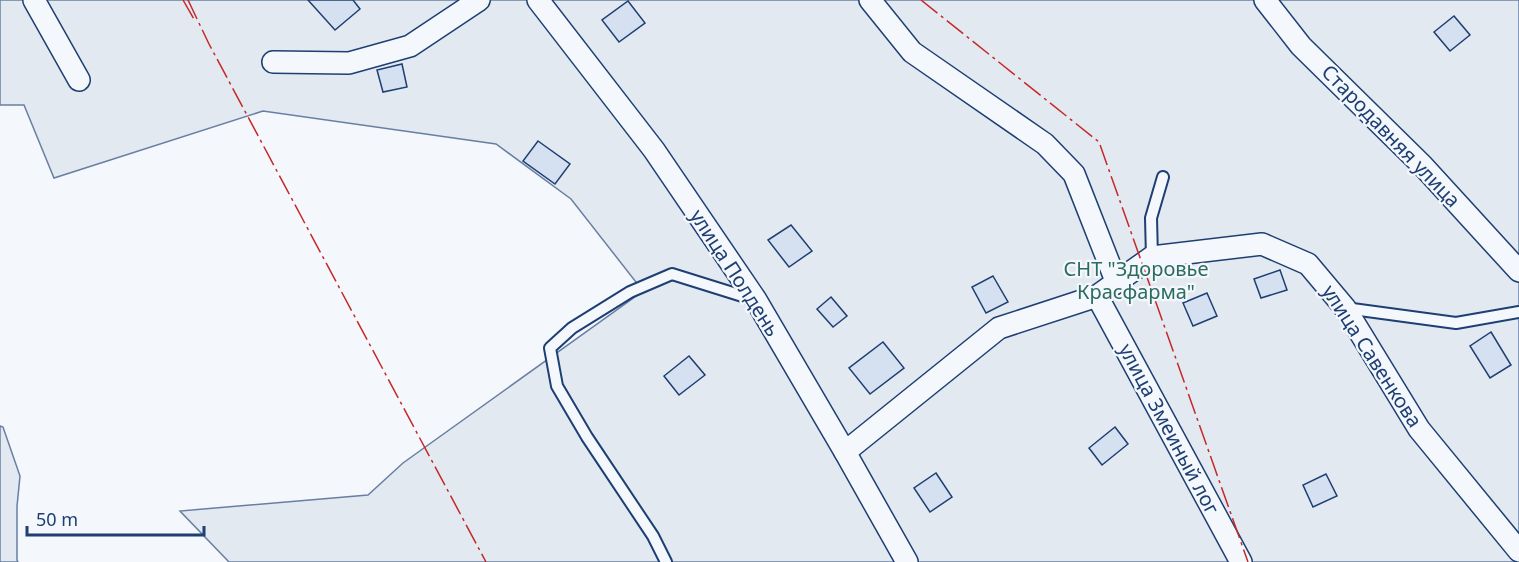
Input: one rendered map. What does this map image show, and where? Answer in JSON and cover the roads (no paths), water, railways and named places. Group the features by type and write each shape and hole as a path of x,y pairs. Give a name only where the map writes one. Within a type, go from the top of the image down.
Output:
{"street":[{"path":"34,0 79,80"},
{"path":"273,62 349,63 410,46 479,0"},
{"name":"улица Полдень","path":"538,0 654,150 756,300 907,562"},
{"path":"870,0 912,52 1045,144 1074,174 1116,281"},
{"name":"Стародавняя улица","path":"1265,0 1302,46 1423,166 1519,271"},
{"name":"улица Савенкова","path":"845,452 999,328 1097,296 1152,257 1262,244 1308,264 1345,308 1419,429 1519,551"},
{"name":"улица Змеиный лог","path":"1097,296 1241,562"}],"lane":[{"path":"1152,257 1151,218 1163,177"},
{"path":"666,562 653,536 587,437 557,386 550,348 572,328 630,292 672,274 756,300"},
{"path":"1345,308 1456,323 1519,312"}],"park label":[{"name":"СНТ \"Здоровье Красфарма\"","path":"1136,280"}]}
